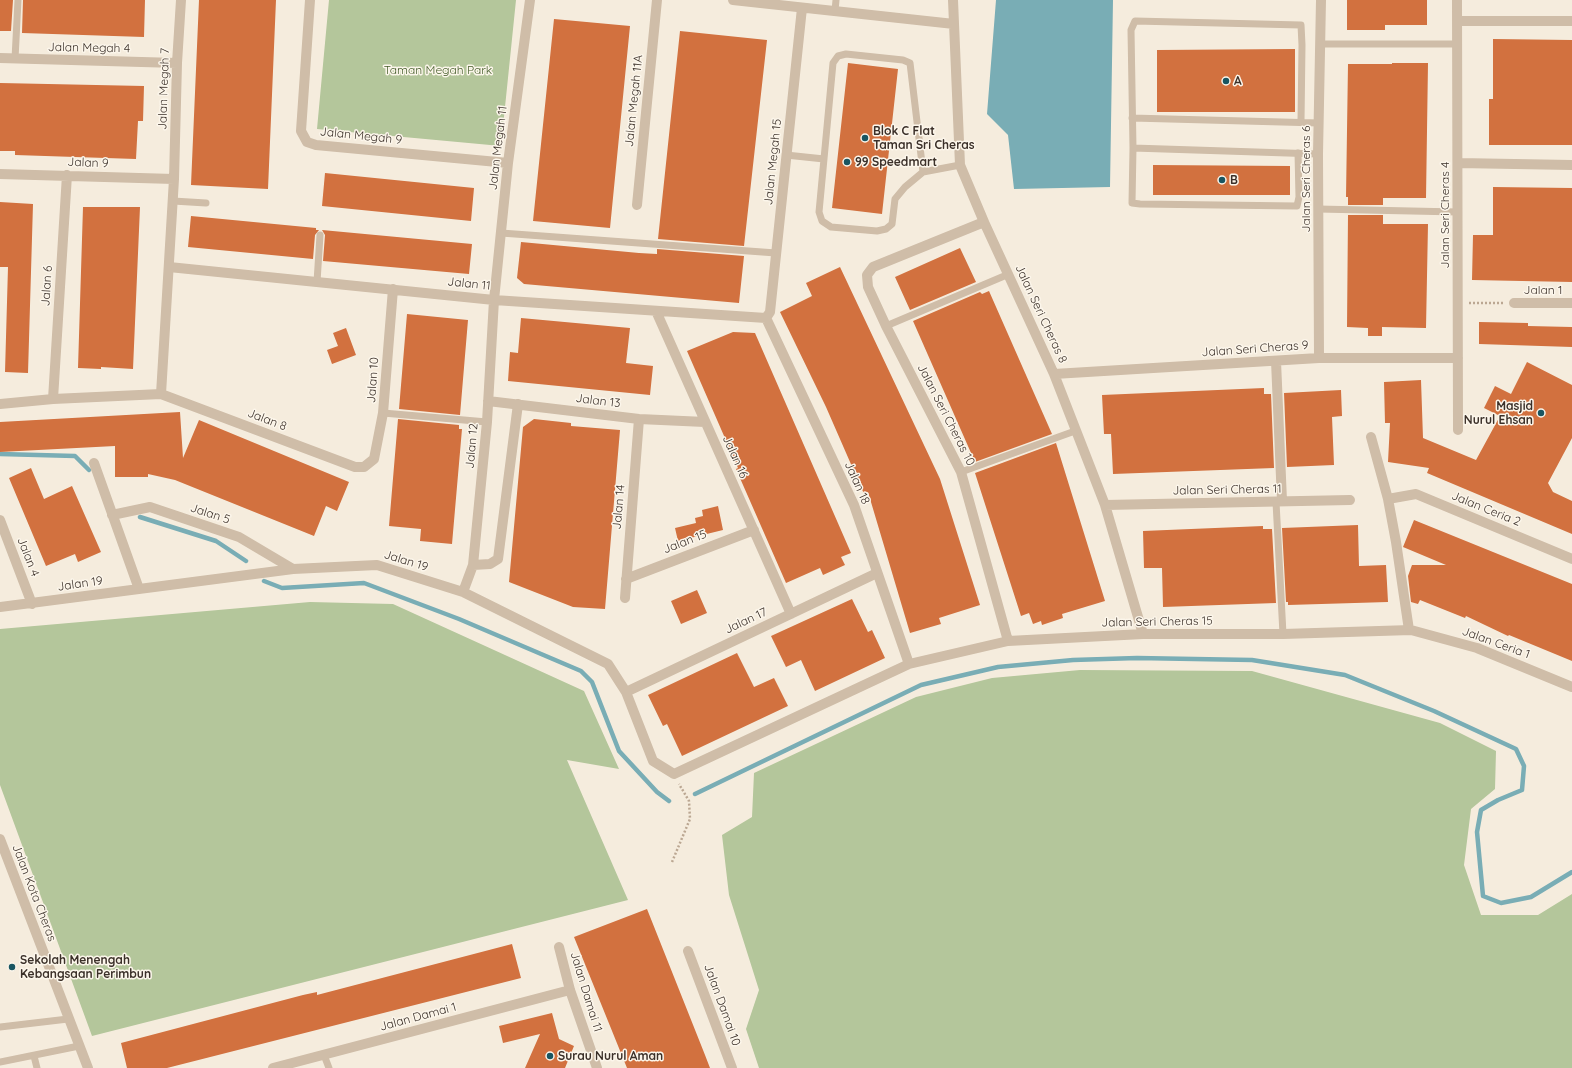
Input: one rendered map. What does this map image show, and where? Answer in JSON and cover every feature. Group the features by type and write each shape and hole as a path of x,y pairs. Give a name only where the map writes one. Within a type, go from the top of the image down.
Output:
{"street":[{"name":"Jalan Megah 7","path":"174,179 177,63 181,0"},
{"name":"Jalan Megah 9","path":"310,0 301,131 307,142 316,146 508,163"},
{"name":"Jalan Megah 11","path":"494,300 508,163 530,0"},
{"name":"Jalan Megah 11A","path":"637,205 657,0"},
{"path":"733,0 954,24"},
{"name":"Jalan Seri Cheras 8","path":"953,0 960,165 984,222 1054,374 1104,505 1143,634"},
{"name":"Jalan Seri Cheras 6","path":"1319,358 1318,154 1321,0"},
{"name":"Jalan Seri Cheras 4","path":"1457,0 1458,430"},
{"name":"Jalan Megah 15","path":"766,318 770,312 802,8"},
{"path":"1457,21 1572,21"},
{"name":"Jalan Megah 4","path":"0,58 177,63"},
{"path":"1458,163 1572,165"},
{"name":"Jalan 9","path":"0,174 174,179"},
{"name":"Jalan 6","path":"53,399 67,175"},
{"path":"161,394 174,179"},
{"name":"Jalan Seri Cheras 10","path":"984,222 873,267 867,276 868,287 886,326 961,472 1008,641"},
{"name":"Jalan 11","path":"169,267 494,300 766,318"},
{"name":"Jalan 10","path":"364,467 374,459 383,413 393,289"},
{"name":"Jalan 12","path":"463,592 473,565 487,422 494,300"},
{"name":"Jalan 1","path":"1514,303 1572,303"},
{"name":"Jalan 16","path":"656,311 791,614"},
{"name":"Jalan 18","path":"766,318 854,505 909,664"},
{"name":"Jalan Seri Cheras 9","path":"1054,374 1319,358 1458,358"},
{"path":"1276,361 1279,502"},
{"name":"Jalan 8","path":"0,404 53,399 161,394 355,468 364,467"},
{"name":"Jalan 13","path":"488,401 640,419 705,422"},
{"path":"473,565 490,564 498,559 518,404"},
{"name":"Jalan 14","path":"625,598 640,419"},
{"path":"1371,437 1388,499 1409,630"},
{"path":"94,464 139,589"},
{"name":"Jalan Ceria 2","path":"1388,499 1416,494 1572,559"},
{"name":"Jalan Seri Cheras 11","path":"1104,505 1350,500"},
{"name":"Jalan 5","path":"112,515 150,508 239,537 293,569"},
{"name":"Jalan 4","path":"0,520 32,604"},
{"name":"Jalan 15","path":"626,579 754,530"},
{"name":"Jalan 19","path":"0,607 293,569 376,565 463,592 608,664 626,692 653,761 674,774"},
{"name":"Jalan 17","path":"626,692 877,573"},
{"name":"Jalan Seri Cheras 15","path":"909,664 1008,641 1143,634 1283,634 1409,630"},
{"name":"Jalan Ceria 1","path":"1409,630 1477,648 1572,687"},
{"path":"674,774 909,664"},
{"name":"Jalan Kota Cheras","path":"0,839 78,1046 88,1068"},
{"name":"Jalan Damai 11","path":"559,947 570,990 597,1068"},
{"name":"Jalan Damai 10","path":"688,950 732,1068"},
{"name":"Jalan Damai 1","path":"273,1068 570,990"}],"lane":[{"path":"15,59 18,0"},
{"path":"835,11 836,0"},
{"path":"1298,153 1299,197 1297,206 1140,204 1132,202 1133,148 1131,30 1135,21 1300,25 1302,45 1301,122"},
{"path":"1321,44 1457,44"},
{"path":"923,172 910,63 903,60 846,54 838,56 833,63 819,212 822,221 831,226 877,231 886,229 892,224 896,199 905,187 923,172 960,165"},
{"path":"1132,118 1319,123"},
{"path":"1133,148 1318,154"},
{"path":"786,155 824,159"},
{"path":"173,201 206,203"},
{"path":"1318,209 1458,212"},
{"path":"501,233 776,253"},
{"path":"318,282 320,235"},
{"path":"886,326 1009,274"},
{"path":"383,413 487,422"},
{"path":"961,472 1075,431"},
{"path":"1279,502 1283,634"},
{"path":"0,1027 68,1019"},
{"path":"0,1062 78,1046"},
{"path":"324,1055 329,1068"},
{"path":"34,1056 37,1068"}],"path":[{"path":"1458,303 1514,303"},
{"path":"672,862 690,819 689,801 674,774"}],"green space":[{"name":"Taman Megah Park","path":"329,0 516,0 501,146 317,129"},
{"path":"310,602 393,604 584,691 619,769 567,760 628,900 92,1036 0,785 0,629"},
{"path":"1080,670 1252,671 1440,723 1496,751 1495,789 1471,809 1464,865 1481,915 1538,915 1572,894 1572,1068 759,1068 746,1029 759,990 729,895 722,835 752,817 754,773 916,697 992,678"}],"water":[{"path":"996,0 1113,0 1110,187 1014,189 1008,135 987,114"}],"building":[{"path":"0,0 13,0 11,31 0,31"},
{"path":"23,0 145,0 144,37 22,33"},
{"path":"199,0 276,0 268,189 191,185"},
{"path":"1347,0 1427,0 1427,25 1385,25 1385,30 1347,30"},
{"path":"554,19 630,26 610,228 533,221"},
{"path":"680,31 767,40 744,246 658,239"},
{"path":"1493,39 1572,40 1572,145 1489,145 1489,99 1493,99"},
{"name":"A","path":"1295,49 1295,112 1157,112 1157,50"},
{"name":"Blok C Flat Taman Sri Cheras","path":"848,63 898,69 882,214 832,208"},
{"path":"1428,63 1426,198 1383,198 1383,205 1348,205 1348,197 1346,197 1348,64"},
{"path":"0,83 144,86 143,121 138,121 136,159 15,155 15,151 0,151"},
{"name":"B","path":"1153,165 1290,166 1290,195 1153,195"},
{"path":"325,173 474,188 471,221 322,206"},
{"path":"1493,187 1572,188 1572,282 1472,280 1473,235 1493,235"},
{"path":"0,202 33,204 28,373 5,372 8,267 0,267"},
{"path":"83,207 140,207 133,369 101,367 101,369 78,368"},
{"path":"1348,215 1383,215 1383,224 1428,224 1426,328 1382,327 1382,336 1368,336 1368,328 1347,327"},
{"path":"191,216 316,228 316,230 319,230 315,235 313,259 188,247"},
{"path":"322,230 472,244 469,274 323,261 325,235"},
{"path":"521,242 639,253 657,254 657,249 744,256 739,303 524,284 517,278"},
{"path":"960,248 976,282 910,310 895,277"},
{"path":"840,267 940,479 980,605 939,618 941,624 910,633 868,492 864,494 826,407 780,312 812,296 806,283"},
{"path":"989,291 1052,434 975,462 913,321 980,292 982,294"},
{"path":"407,314 468,320 460,415 399,409"},
{"path":"521,318 630,328 626,363 653,366 650,395 508,381 510,352 518,353"},
{"path":"1479,322 1528,323 1528,326 1572,327 1572,347 1479,344"},
{"path":"346,328 356,355 332,364 327,350 338,346 333,333"},
{"path":"733,332 755,333 851,553 841,557 845,565 823,575 820,568 786,583 736,469 738,468 687,351"},
{"path":"1527,362 1572,385 1572,438 1548,483 1553,492 1572,501 1572,534 1427,473 1429,468 1388,462 1390,423 1385,423 1384,382 1421,380 1423,438 1476,460 1500,416 1484,408 1495,386 1511,394"},
{"path":"1264,388 1264,394 1271,394 1274,468 1113,474 1111,434 1104,434 1102,395"},
{"path":"1341,390 1342,416 1332,417 1334,465 1287,467 1284,393"},
{"path":"180,412 183,458 199,420 349,482 337,511 326,506 314,536 175,480 148,474 148,477 115,477 115,446 0,452 0,422"},
{"path":"398,419 459,425 459,429 462,429 452,544 420,541 421,529 389,526"},
{"path":"534,419 571,423 571,426 620,430 605,609 573,607 509,582 523,427"},
{"path":"1056,443 1105,601 1062,614 1063,618 1042,625 1041,621 1033,624 1029,613 1021,616 975,473"},
{"path":"31,468 44,499 72,486 101,552 78,562 75,554 46,566 9,478"},
{"path":"718,506 723,530 678,541 675,528 696,523 695,518 703,516 702,510"},
{"path":"1414,520 1572,584 1572,661 1509,635 1508,636 1466,616 1465,618 1420,600 1418,604 1411,602 1408,576 1412,565 1446,565 1403,547"},
{"path":"1358,525 1359,566 1386,565 1388,602 1288,605 1288,602 1286,602 1282,528"},
{"path":"1263,526 1263,529 1272,529 1276,603 1163,607 1162,568 1144,568 1143,531"},
{"path":"697,590 707,613 681,624 671,601"},
{"path":"852,599 868,632 872,630 885,658 815,691 801,660 786,667 771,636"},
{"path":"737,653 754,687 774,678 788,706 682,756 667,724 663,726 648,695"},
{"path":"647,909 710,1068 627,1068 574,937"},
{"path":"512,944 521,978 167,1068 127,1068 121,1043 303,995 317,992 317,995"},
{"path":"552,1013 559,1039 574,1046 565,1068 525,1068 540,1034 503,1043 499,1026"}],"waterway":[{"path":"0,454 75,456 89,470"},
{"path":"140,517 216,541 246,561"},
{"path":"264,581 282,588 364,583 459,619 581,671 592,682 619,751 657,792 669,801"},
{"path":"695,794 921,685 998,667 1073,660 1137,658 1252,660 1345,675 1434,711 1516,749 1524,766 1522,790 1498,800 1481,810 1477,832 1483,896 1501,903 1531,897 1572,872"}],"place":[{"name":"A","path":"1226,81"},
{"name":"Blok C Flat Taman Sri Cheras","path":"865,138"},
{"name":"99 Speedmart","path":"847,162"},
{"name":"B","path":"1222,180"},
{"name":"Masjid Nurul Ehsan","path":"1541,413"},
{"name":"Sekolah Menengah Kebangsaan Perimbun","path":"12,967"},
{"name":"Surau Nurul Aman","path":"550,1056"}]}
